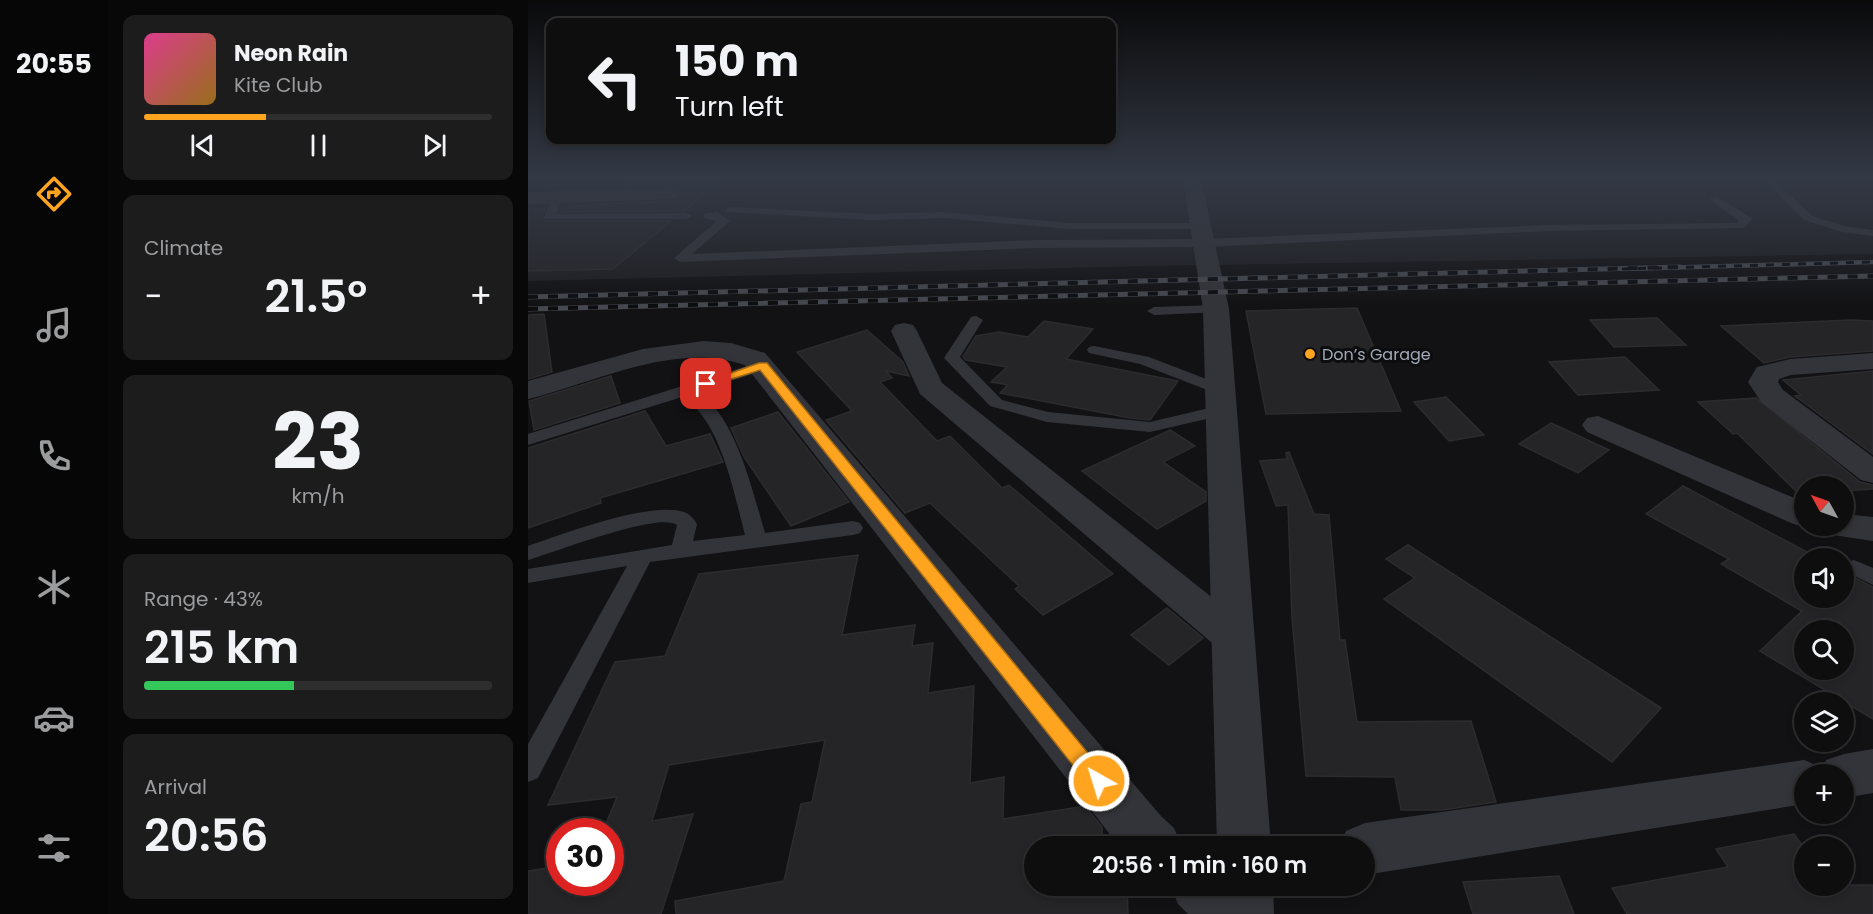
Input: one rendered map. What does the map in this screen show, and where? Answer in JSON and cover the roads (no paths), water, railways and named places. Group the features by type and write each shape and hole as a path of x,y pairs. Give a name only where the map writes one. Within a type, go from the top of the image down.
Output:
{"street":[{"path":"1201,222 1216,309 1243,836"},
{"path":"904,332 930,388 1233,637"},
{"path":"528,390 678,350 711,347 745,354 763,366 1144,836"},
{"path":"1873,361 1790,368 1767,373 1763,382 1772,396 1873,473"},
{"path":"1598,425 1794,511"},
{"path":"1854,527 1873,529"},
{"path":"1854,774 1873,771"},
{"path":"1375,847 1794,784"},
{"path":"1210,896 1230,914"},
{"path":"1245,896 1245,914"}],"lane":[{"path":"723,222 680,258 1204,235 1740,226 1744,222"},
{"path":"1018,222 1204,235"},
{"path":"1819,222 1842,229 1873,233"},
{"path":"1036,244 1044,224"},
{"path":"1154,311 1216,309"},
{"path":"976,320 952,358 996,403 1047,417 1150,427 1221,400"},
{"path":"1094,350 1144,360 1221,400"},
{"path":"528,440 763,366"},
{"path":"684,391 696,394 713,415 739,481 757,541"},
{"path":"528,552 639,519 667,515 681,517 687,524 681,550"},
{"path":"528,576 681,550 853,528"},
{"path":"528,770 642,558"},
{"path":"1854,567 1873,577"}],"railway":[{"path":"1622,269 1873,262"},
{"path":"528,297 1680,267"},
{"path":"528,309 1873,276"}],"place":[{"name":"Don’s Garage","path":"1310,354"}]}
